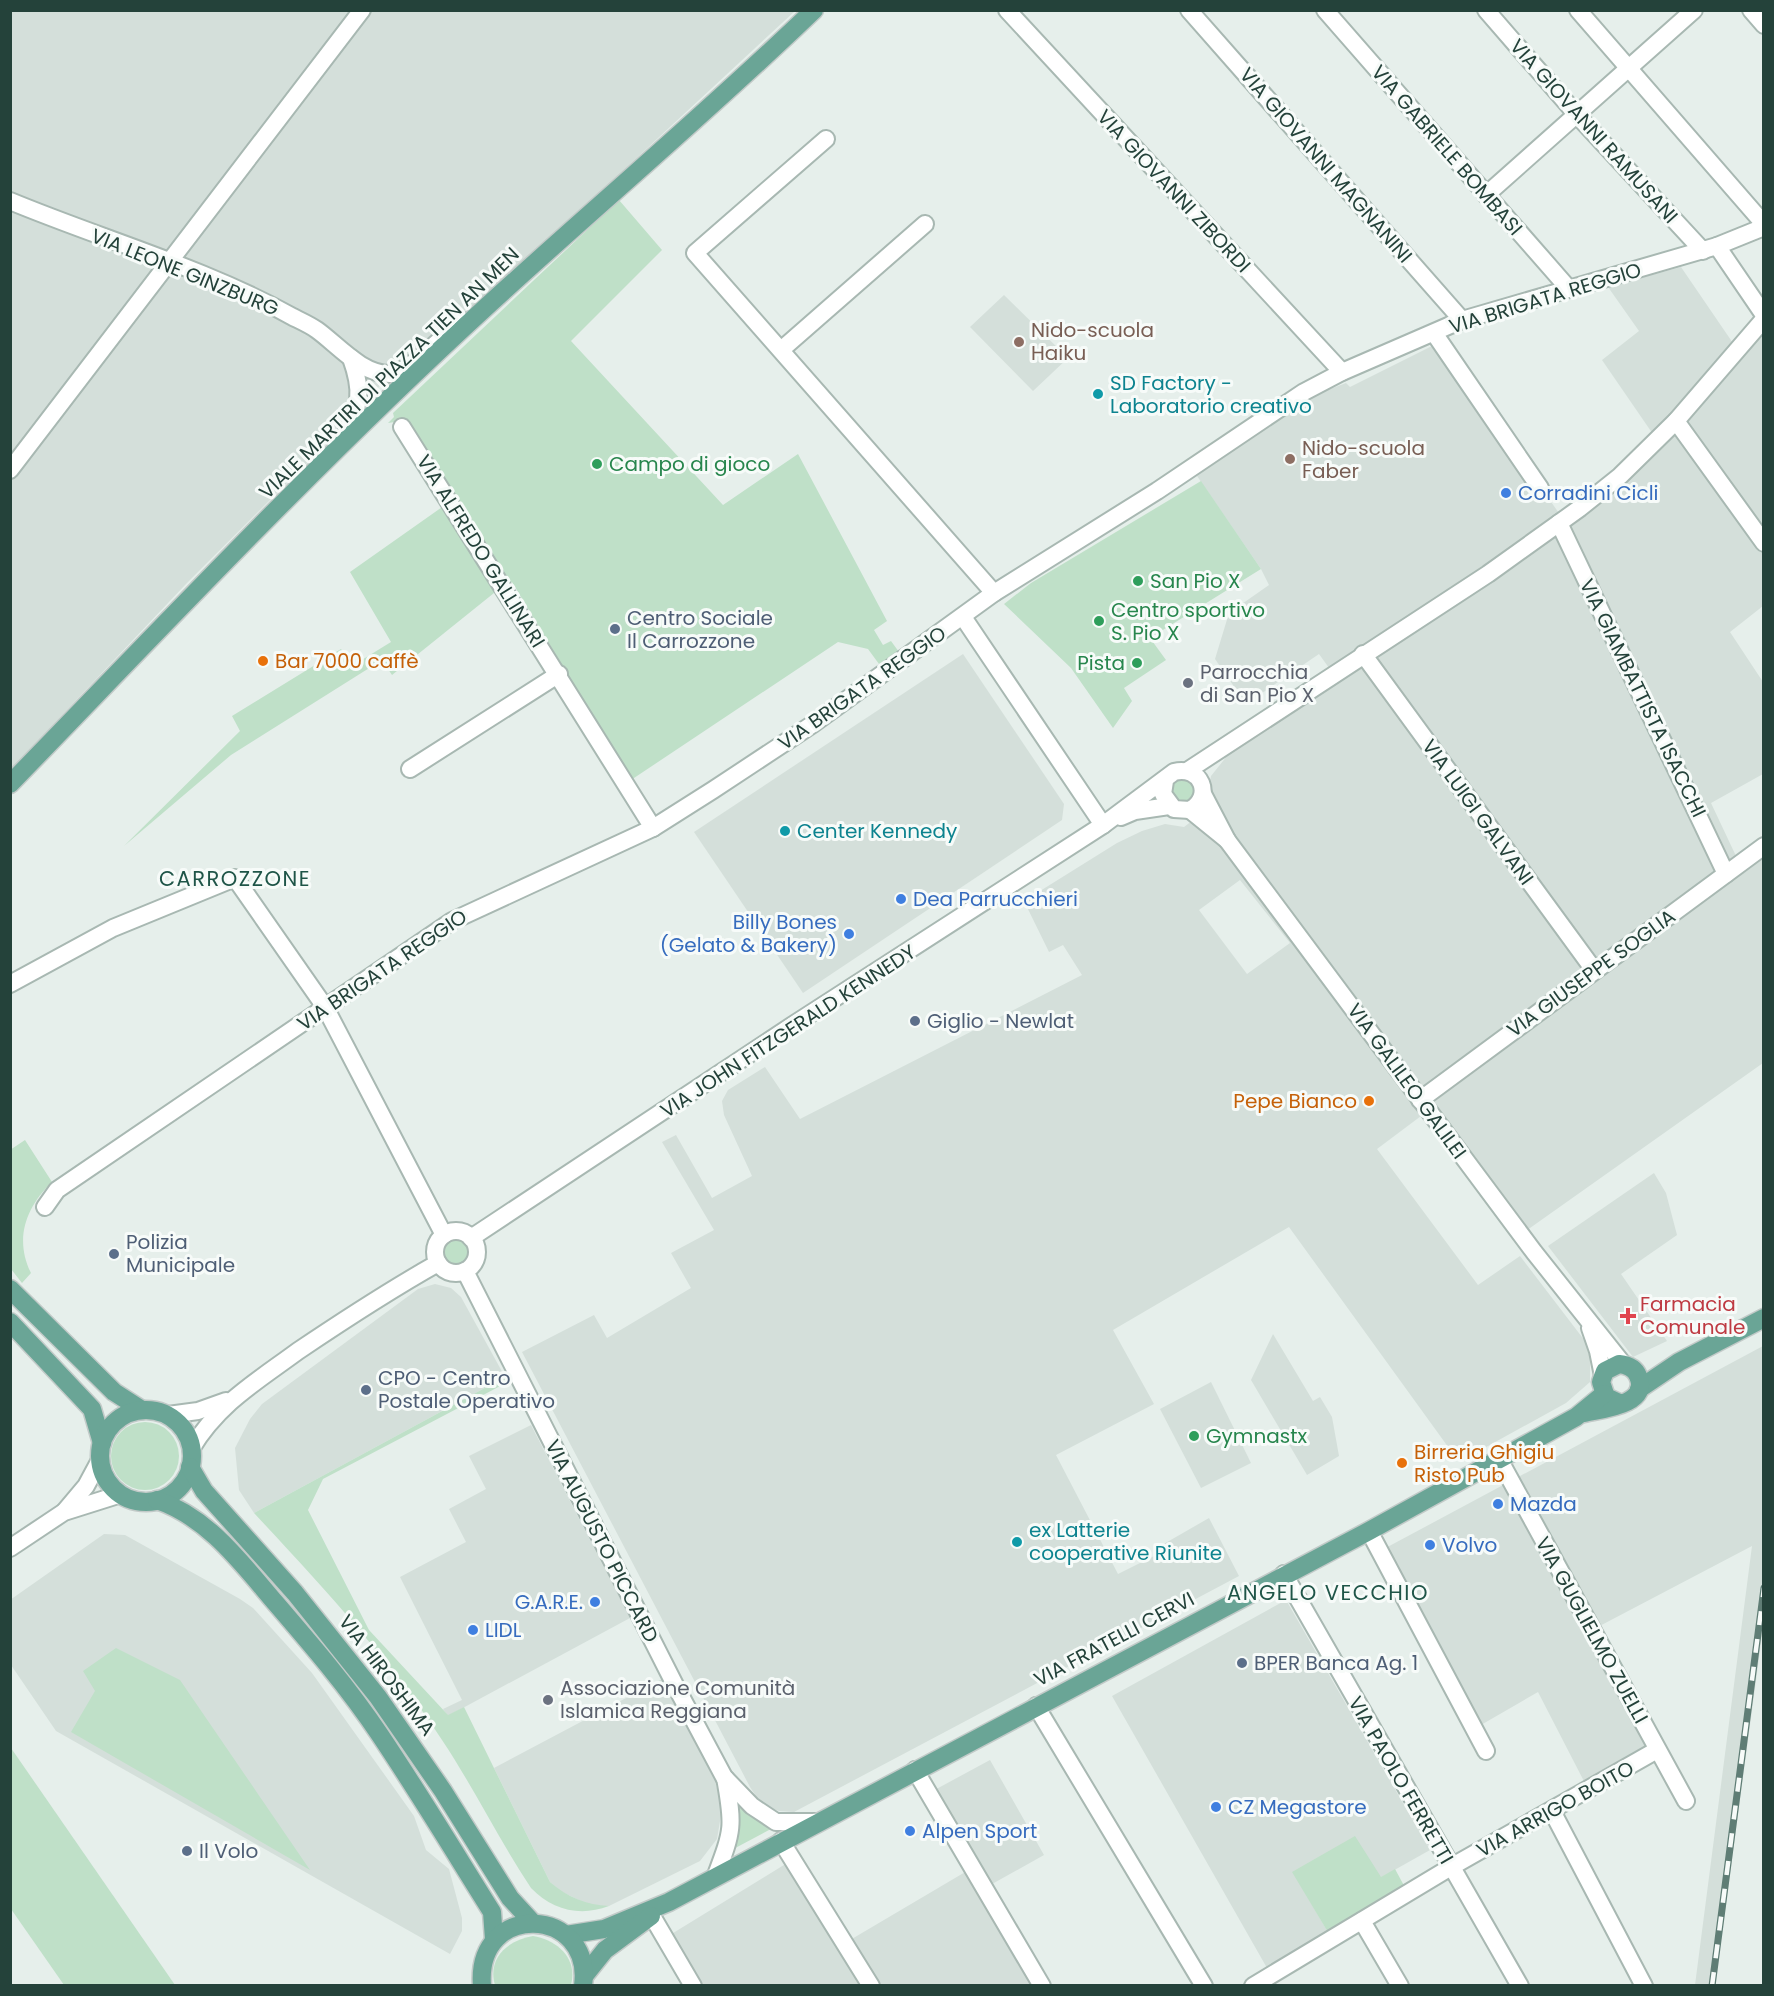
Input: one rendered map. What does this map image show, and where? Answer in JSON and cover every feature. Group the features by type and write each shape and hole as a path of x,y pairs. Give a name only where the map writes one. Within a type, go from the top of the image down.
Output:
{"main road":[{"name":"VIALE MARTIRI DI PIAZZA TIEN AN MEN","path":"10,784 339,448 485,308 814,10"},
{"path":"10,1282 32,1311"},
{"path":"10,1289 114,1392 142,1410 168,1415"},
{"path":"1633,1375 1633,1399 1621,1404 1608,1400 1603,1385 1611,1367 1633,1375 1679,1362 1764,1318"},
{"path":"10,1322 92,1408 107,1480 121,1494 139,1501 158,1500 184,1510 200,1521 249,1572 331,1670 379,1734 492,1912 494,1939"},
{"name":"VIA FRATELLI CERVI","path":"1579,1415 1603,1385"},
{"name":"VIA FRATELLI CERVI","path":"566,1935 604,1929 669,1902 716,1875 1369,1531 1579,1415 1621,1404"},
{"path":"101,1451 117,1420 142,1410"},
{"name":"VIA HIROSHIMA","path":"168,1415 180,1424 187,1436 191,1458 204,1491 295,1593 378,1697 443,1791 510,1898 533,1923"},
{"path":"158,1500 178,1488 191,1458"},
{"name":"VIA FRATELLI CERVI","path":"584,1980 605,1950 669,1902"},
{"path":"477,1981 484,1954 494,1939 518,1925 533,1923 555,1928 566,1935"},
{"name":"VIA FRATELLI CERVI","path":"566,1935 576,1946 582,1960 584,1980"}],"street":[{"path":"10,470 362,10"},
{"name":"VIA GIOVANNI ZIBORDI","path":"1007,10 1342,372"},
{"name":"VIA GIOVANNI MAGNANINI","path":"1189,10 1462,320"},
{"name":"VIA GABRIELE BOMBASI","path":"1325,10 1569,289"},
{"name":"VIA GIOVANNI RAMUSANI","path":"1486,10 1577,115 1710,248"},
{"path":"1578,10 1761,231"},
{"path":"1486,195 1694,10"},
{"path":"1751,10 1764,24"},
{"path":"826,139 695,253 994,593"},
{"name":"VIA LEONE GINZBURG","path":"10,201 254,295 317,330 351,358 379,372 390,374 403,371 443,334 485,308"},
{"path":"781,350 925,224"},
{"name":"VIA BRIGATA REGGIO","path":"45,1207 57,1190 452,921 653,828 813,724 994,593 1157,491 1304,392 1342,372 1462,320 1761,231"},
{"path":"1710,248 1764,317"},
{"name":"VIA JOHN FITZGERALD KENNEDY","path":"1103,825 1135,811 1169,806 1179,811 1190,810 1196,806 1197,781 1229,742 1488,574 1620,476 1676,421 1764,317"},
{"path":"1434,333 1540,488"},
{"path":"339,448 361,393 351,358"},
{"path":"1676,421 1764,543"},
{"name":"VIA ALFREDO GALLINARI","path":"402,427 653,828"},
{"name":"VIA GIAMBATTISTA ISACCHI","path":"1559,523 1726,874"},
{"path":"963,617 1103,825"},
{"name":"VIA LUIGI GALVANI","path":"1363,654 1594,970"},
{"path":"410,769 558,674"},
{"name":"VIA JOHN FITZGERALD KENNEDY","path":"471,1238 796,1023 1103,825 1165,781 1174,772 1197,781"},
{"path":"1165,781 1163,794 1169,806"},
{"name":"VIA GALILEO GALILEI","path":"1197,781 1227,840 1587,1321 1633,1375"},
{"name":"VIA GALILEO GALILEI","path":"1190,810 1227,840"},
{"name":"VIA GIUSEPPE SOGLIA","path":"1420,1100 1764,846"},
{"path":"10,984 113,928 235,878 325,1007 444,1235 437,1256 230,1400 206,1425 191,1458"},
{"path":"437,1256 453,1273 465,1271 475,1262 477,1256 477,1250 471,1238 455,1232 444,1235"},
{"name":"VIA AUGUSTO PICCARD","path":"465,1271 724,1777 752,1806 776,1822 817,1822"},
{"name":"VIA GALILEO GALILEI","path":"1587,1321 1598,1351 1603,1385"},
{"path":"168,1415 198,1411 230,1400"},
{"path":"10,1548 64,1512 86,1486 101,1451"},
{"name":"VIA GUGLIELMO ZUELLI","path":"1499,1459 1686,1801"},
{"path":"64,1512 121,1494"},
{"path":"1369,1531 1486,1751"},
{"name":"VIA PAOLO FERRETTI","path":"1284,1574 1520,1986"},
{"path":"1036,1706 1204,1986"},
{"name":"VIA ARRIGO BOITO","path":"1252,1986 1275,1980 1362,1921 1451,1867 1657,1750"},
{"path":"915,1770 1042,1986"},
{"name":"VIA AUGUSTO PICCARD","path":"716,1875 732,1833 731,1811 724,1777"},
{"path":"1552,1811 1644,1986"},
{"path":"781,1841 871,1986"},
{"path":"652,1916 693,1986"},
{"path":"1362,1921 1400,1986"}],"shaded area":[{"path":"11,11 795,11 490,294 436,330 405,359 321,449 186,584 11,769"},
{"path":"1681,267 1737,349 1763,319 1763,606 1730,632 1763,682 1763,774 1711,803 1744,873 1763,859 1763,1063 1513,1240 1421,1116 1377,1149 1478,1285 1520,1256 1585,1341 1590,1355 1590,1382 1566,1403 1459,1462 1289,1227 1113,1330 1154,1404 1056,1455 1118,1574 1164,1551 1162,1545 1209,1518 1239,1576 794,1812 779,1811 768,1807 758,1799 750,1787 522,1352 594,1315 607,1338 691,1288 671,1253 714,1230 662,1142 676,1135 712,1198 752,1176 724,1115 722,1101 728,1090 765,1067 800,1119 1082,975 1063,945 1049,952 1024,901 1117,843 1142,831 1165,824 1184,827 1217,802 1209,787 1211,776 1231,751 1337,679 1319,654 1246,704 1215,659 1229,613 1269,585 1261,569 1197,476 1261,427 1307,398 1346,383 1350,387 1440,342 1563,519 1657,440 1602,360 1639,331 1608,287","holes":["1240,880 1290,943 1247,974 1199,910"]},
{"name":"Nido-scuola Haiku","path":"1004,295 1068,358 1033,391 970,327"},
{"name":"Center Kennedy","path":"963,654 1064,804 1062,820 803,993 694,832"},
{"path":"1654,1173 1666,1193 1677,1235 1621,1274 1667,1341 1633,1357 1548,1246"},
{"path":"435,1284 451,1288 461,1297 505,1377 254,1513 239,1490 235,1448 250,1419 262,1404 418,1289"},
{"path":"1273,1334 1313,1401 1320,1397 1332,1417 1339,1456 1307,1475 1251,1380"},
{"path":"1763,1346 1763,1629 1715,1985 1695,1985 1752,1546 1592,1630 1657,1750 1589,1791 1538,1692 1474,1729 1380,1551"},
{"path":"1211,1382 1251,1463 1201,1488 1160,1409"},
{"path":"531,1425 630,1618 448,1716 443,1709 462,1700 400,1577 466,1542 449,1509 486,1489 469,1456"},
{"name":"Il Volo","path":"104,1534 125,1535 240,1599 253,1608 312,1673 414,1816 426,1850 449,1869 462,1918 462,1931 450,1954 56,1731 11,1665 10,1600"},
{"path":"1286,1600 1430,1850 1382,1877 1293,1872 1332,1939 1271,1975 1112,1696"},
{"path":"662,1679 715,1780 722,1809 717,1839 700,1861 609,1906 591,1906 560,1891 550,1882 494,1768"},
{"path":"990,1760 1044,1855 985,1888 1043,1985 693,1985 665,1938 792,1860 845,1943 972,1868 929,1793"}],"green space":[{"path":"619,200 662,250 571,341 723,505 798,454 887,621 874,630 883,645 891,641 899,652 879,664 868,649 838,642 631,780 512,582 494,593 392,675 382,660 231,755 124,846 240,731 232,716 341,649 352,666 391,642 350,572 445,505 399,436 395,422 388,423 394,417 393,413"},
{"name":"San Pio X","path":"1201,481 1261,569 1150,638 1166,660 1124,688 1132,701 1113,728 1071,668 1004,604 1031,583"},
{"path":"1183,779 1191,783 1195,791 1191,799 1183,803 1175,799 1171,791 1175,783"},
{"path":"25,1140 52,1182 35,1202 25,1224 23,1248 31,1273 22,1283 11,1269 10,1150"},
{"path":"456,1238 466,1242 470,1252 466,1262 456,1266 446,1262 442,1252 446,1242"},
{"path":"505,1377 506,1383 323,1479 308,1510 369,1630 448,1715 464,1707 550,1882 563,1892 578,1899 609,1906 588,1911 557,1906 539,1896 531,1888 454,1758 421,1709 329,1595 254,1513"},
{"path":"138,1422 152,1422 164,1427 174,1437 179,1456 174,1475 164,1485 152,1490 138,1490 126,1485 116,1475 111,1463 111,1449 116,1437 126,1427"},
{"name":"Il Volo","path":"116,1648 180,1680 310,1870 71,1732 95,1691 83,1671"},
{"path":"10,1748 175,1985 64,1985 11,1909"},
{"path":"724,1777 784,1822 724,1854"},
{"path":"1355,1836 1381,1877 1395,1869 1408,1893 1332,1939 1292,1872"},
{"path":"533,1936 550,1942 564,1952 571,1967 571,1985 495,1985 494,1967 502,1952 515,1942"}],"railway":[{"path":"1712,1986 1764,1588"}],"place":[{"name":"Nido-scuola Haiku","path":"1019,342"},
{"name":"SD Factory - Laboratorio creativo","path":"1098,394"},
{"name":"Nido-scuola Faber","path":"1290,459"},
{"name":"Campo di gioco","path":"597,464"},
{"name":"Corradini Cicli","path":"1506,493"},
{"name":"San Pio X","path":"1138,581"},
{"name":"Centro sportivo S. Pio X","path":"1099,621"},
{"name":"Centro Sociale Il Carrozzone","path":"615,629"},
{"name":"Bar 7000 caffè","path":"263,661"},
{"name":"Pista","path":"1137,663"},
{"name":"Parrocchia di San Pio X","path":"1188,683"},
{"name":"Center Kennedy","path":"785,831"},
{"name":"Dea Parrucchieri","path":"901,899"},
{"name":"Billy Bones (Gelato & Bakery)","path":"849,934"},
{"name":"Giglio - Newlat","path":"915,1021"},
{"name":"Pepe Bianco","path":"1369,1101"},
{"name":"Polizia Municipale","path":"114,1254"},
{"name":"Farmacia Comunale","path":"1628,1316"},
{"name":"CPO - Centro Postale Operativo","path":"366,1390"},
{"name":"Gymnastx","path":"1194,1436"},
{"name":"Birreria Ghigiu Risto Pub","path":"1402,1463"},
{"name":"Mazda","path":"1498,1504"},
{"name":"ex Latterie cooperative Riunite","path":"1017,1542"},
{"name":"Volvo","path":"1430,1545"},
{"name":"G.A.R.E.","path":"595,1602"},
{"name":"LIDL","path":"473,1630"},
{"name":"BPER Banca Ag. 1","path":"1242,1663"},
{"name":"Associazione Comunità Islamica Reggiana","path":"548,1700"},
{"name":"CZ Megastore","path":"1216,1807"},
{"name":"Alpen Sport","path":"910,1831"},
{"name":"Il Volo","path":"187,1851"}],"district":[{"name":"CARROZZONE","path":"235,878"},
{"name":"ANGELO VECCHIO","path":"1328,1592"}]}
